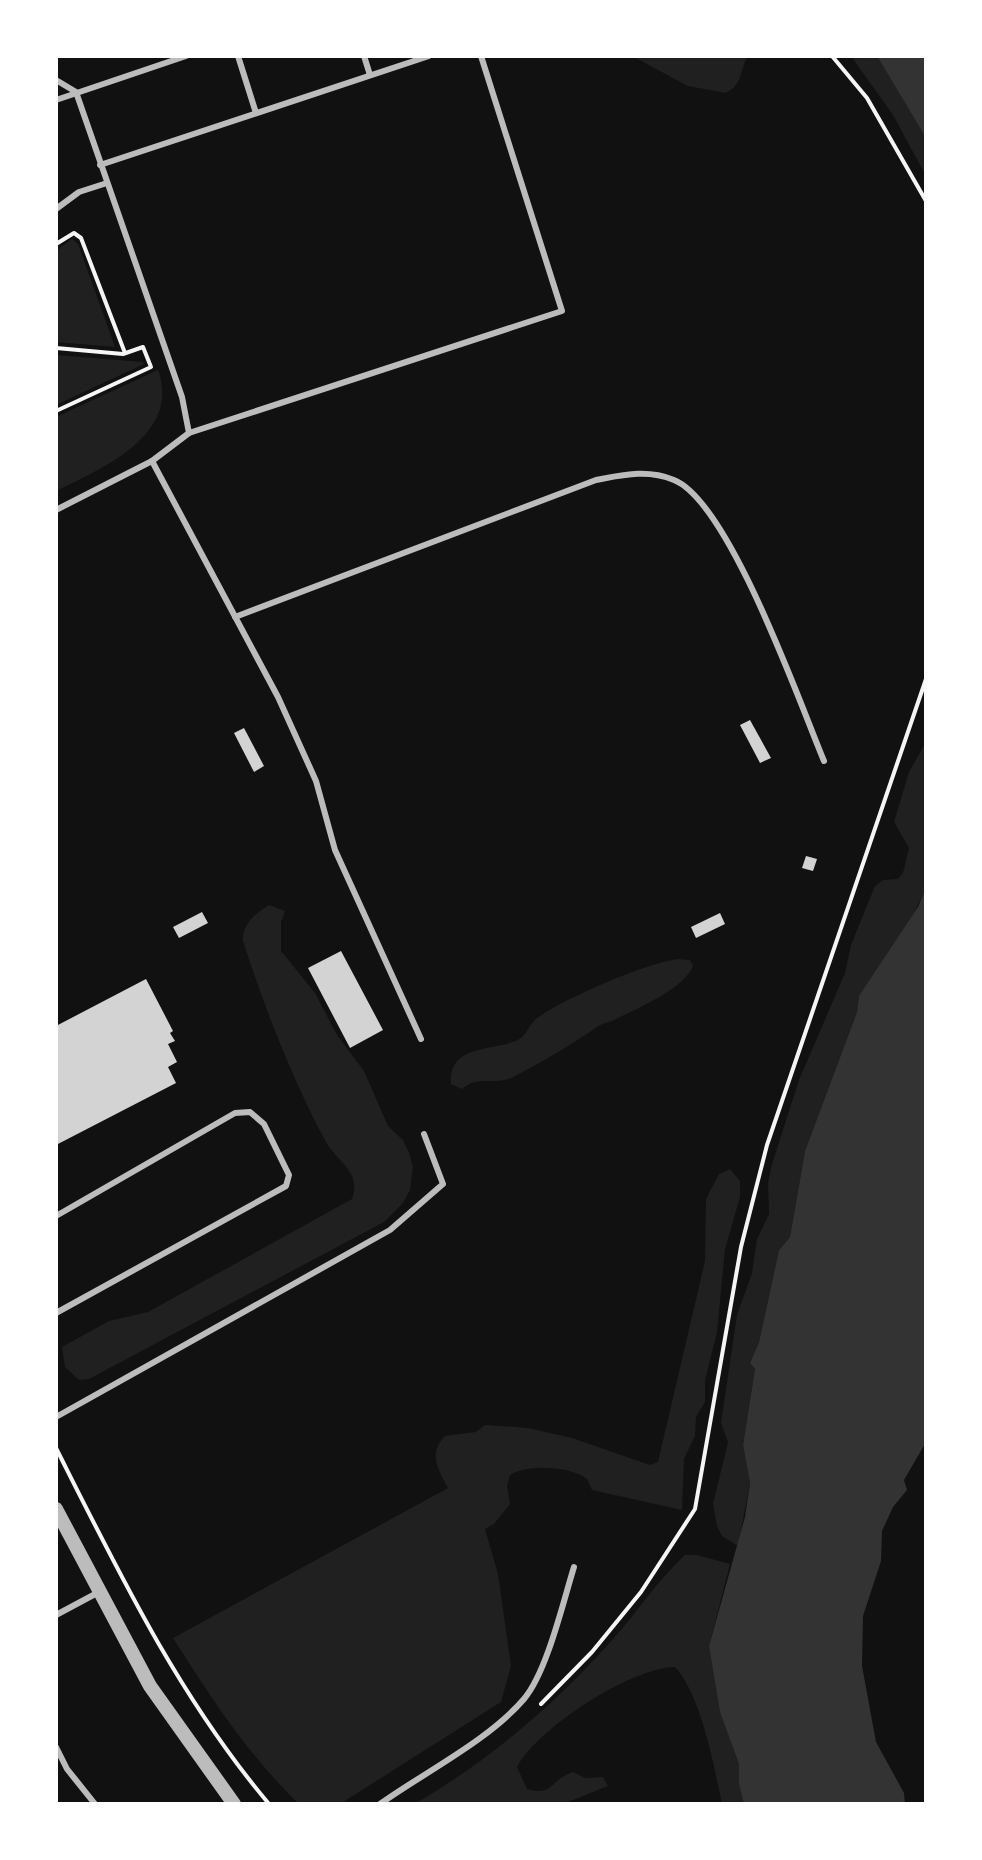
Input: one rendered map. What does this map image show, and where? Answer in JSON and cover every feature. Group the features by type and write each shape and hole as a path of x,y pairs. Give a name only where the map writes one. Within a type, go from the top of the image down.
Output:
{"street":[{"path":"56,1509 150,1686 234,1804"}],"lane":[{"path":"56,100 186,56"},
{"path":"238,56 256,113"},
{"path":"364,56 370,75"},
{"path":"100,165 429,56"},
{"path":"56,510 152,461 189,433 562,311 481,56"},
{"path":"56,80 76,92 182,397 189,433"},
{"path":"56,209 79,192 107,183"},
{"path":"152,461 278,697 316,781 335,850 421,1039"},
{"path":"235,617 596,480 640,472 676,481 704,504 732,548 824,761"},
{"path":"56,1216 235,1113 250,1112 264,1124 289,1175 286,1186 56,1313"},
{"path":"56,1417 390,1230 443,1184 424,1134"},
{"path":"380,1804 492,1727 526,1698 547,1654 574,1567"},
{"path":"56,1615 99,1592"},
{"path":"56,1747 67,1769 95,1804"}],"path":[{"path":"832,56 867,98 926,201"},
{"path":"56,244 69,234 81,238 125,353"},
{"path":"56,348 125,353 143,347 151,367 56,411"},
{"path":"533,1710 592,1652 641,1592 695,1509 741,1247 767,1145 926,679"},
{"path":"56,1448 150,1631 196,1707 269,1804"}],"shaded area":[{"path":"632,56 748,56 738,81 726,93 688,86"},
{"path":"851,56 877,56 926,138 926,176 893,115"},
{"path":"877,56 926,56 926,138"},
{"path":"72,239 78,244 115,347 56,342 56,251"},
{"path":"56,355 143,362 144,364 56,405"},
{"path":"158,370 162,393 159,413 148,431 133,447 114,460 56,491 56,417"},
{"path":"926,742 925,890 907,928 859,996 857,1012 805,1151 790,1237 779,1250 759,1342 750,1363 755,1369 743,1445 750,1483 738,1546 722,1536 713,1504 728,1442 721,1423 737,1315 752,1273 757,1239 769,1214 768,1183 772,1164 799,1080 845,973 851,945 875,886 883,880 898,879 903,873 909,848 894,822 909,772"},
{"path":"926,867 926,1442 904,1480 907,1490 893,1507 882,1531 881,1561 863,1616 862,1666 876,1742 904,1793 905,1804 744,1804 739,1784 739,1764 720,1712 709,1646 745,1517 750,1483 743,1445 755,1369 750,1363 759,1342 779,1250 790,1237 805,1151 857,1012 859,996 918,907 925,890"},
{"path":"269,905 285,911 281,922 281,951 315,993 337,1035 364,1071 388,1126 403,1140 413,1167 410,1190 403,1203 384,1222 89,1379 79,1380 65,1367 62,1347 109,1321 148,1312 352,1199 354,1182 326,1142 302,1094 270,1018 243,941 247,924"},
{"path":"677,959 690,960 693,966 680,983 658,998 599,1026 556,1054 506,1080 475,1082 462,1089 451,1084 452,1070 466,1054 521,1038 536,1019 584,992 624,975"},
{"path":"730,1169 740,1181 740,1197 725,1249 717,1332 705,1380 705,1402 696,1417 695,1436 684,1459 682,1510 592,1490 587,1479 570,1471 538,1468 510,1475 507,1486 510,1504 494,1524 485,1529 498,1574 511,1666 501,1702 340,1804 299,1804 247,1746 173,1638 448,1488 436,1462 437,1449 445,1436 476,1432 485,1425 528,1428 572,1438 650,1465 658,1462 705,1261 706,1199 719,1174"},
{"path":"685,1555 730,1564 709,1646 720,1711 739,1764 739,1784 744,1804 722,1804 699,1713 684,1679 675,1667 634,1678 587,1703 544,1735 517,1767 527,1789 536,1791 547,1789 573,1772 585,1778 603,1777 608,1786 563,1804 415,1804 495,1750 545,1708 591,1663"}],"building":[{"path":"750,720 771,758 760,763 740,725"},
{"path":"244,728 264,766 254,772 234,733"},
{"path":"806,856 817,859 813,871 802,868"},
{"path":"202,912 208,923 179,938 173,927"},
{"path":"720,913 725,924 696,938 691,927"},
{"path":"341,951 383,1030 350,1048 308,968"},
{"path":"146,979 173,1031 170,1033 175,1041 168,1044 177,1062 168,1067 176,1083 56,1145 56,1026"}]}
